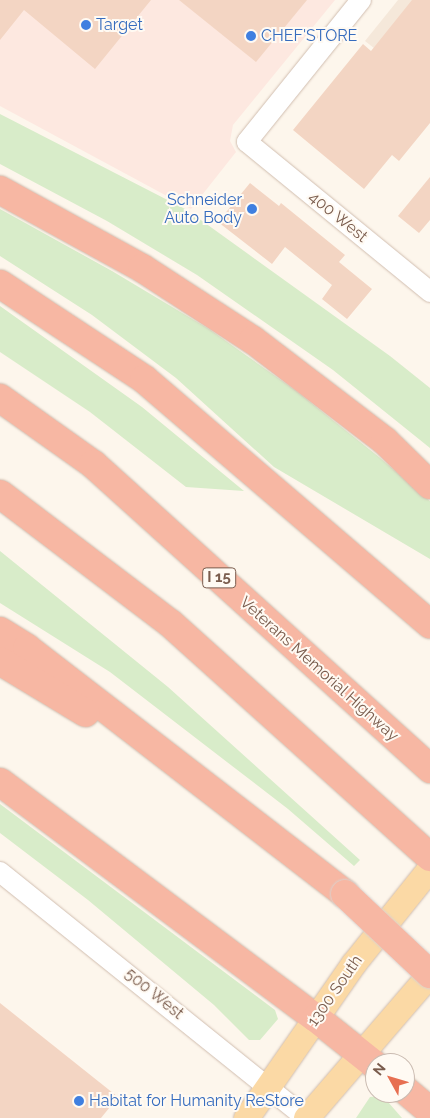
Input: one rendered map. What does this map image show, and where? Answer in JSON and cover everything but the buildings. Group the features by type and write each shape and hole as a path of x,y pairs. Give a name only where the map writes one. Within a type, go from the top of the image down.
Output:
{"highway":[{"path":"0,190 142,268 253,340 385,441 430,485"},
{"path":"0,284 144,379 430,624"},
{"name":"Veterans Memorial Highway","path":"0,398 93,464 430,769"},
{"path":"0,494 170,623 430,858"},
{"path":"0,630 208,787 345,894 430,974"},
{"path":"0,661 73,704 145,754 208,787"},
{"path":"0,782 316,1018 365,1058"},
{"path":"415,1098 430,1111"}],"main road":[{"name":"1300 South","path":"246,1118 353,964 430,868"},
{"path":"373,1053 430,974"},
{"path":"306,1118 365,1063"}],"street":[{"name":"400 West","path":"361,0 247,142 430,292"},
{"name":"500 West","path":"0,872 306,1118"}],"shaded area":[{"path":"0,0 335,0 233,125 230,141 236,152 191,209 0,106"},
{"path":"398,0 430,0 430,92 365,41"}],"green space":[{"path":"0,114 187,210 390,356 430,388 430,448 333,370 197,275 107,221 0,164"},
{"path":"0,209 112,271 209,329 295,390 379,457 430,501 430,559 274,467 176,378 92,315 0,256"},
{"path":"0,306 142,407 244,491 186,487 90,412 0,352"},
{"path":"0,551 168,687 360,860 354,866 288,809 110,672 0,603"},
{"path":"0,804 275,1010 278,1019 260,1040 249,1040 214,1005 88,900 0,833"},
{"path":"366,1103 389,1103 402,1118 356,1118"}],"place":[{"name":"Target","path":"86,25"},
{"name":"CHEF'STORE","path":"251,36"},
{"name":"Schneider Auto Body","path":"252,209"},
{"name":"Habitat for Humanity ReStore","path":"79,1101"}]}
